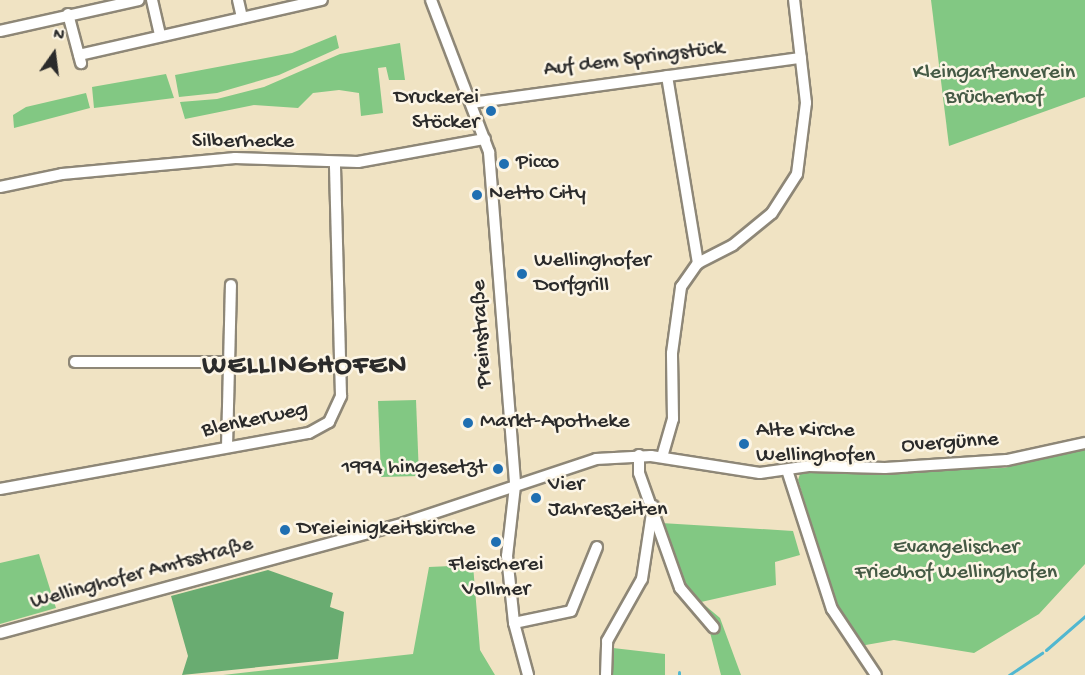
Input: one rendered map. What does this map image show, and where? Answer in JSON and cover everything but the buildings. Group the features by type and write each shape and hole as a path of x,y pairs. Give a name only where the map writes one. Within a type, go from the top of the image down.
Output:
{"street":[{"path":"0,31 139,0"},
{"path":"152,0 159,36"},
{"path":"238,0 242,18"},
{"path":"68,14 80,59 159,36 322,0"},
{"name":"Preinstraße","path":"431,0 485,139 496,201 515,486 507,556 514,623 528,675"},
{"path":"662,457 673,418 672,353 681,287 698,263 733,245 788,193 802,153 807,103 795,0"},
{"name":"Auf dem Springstück","path":"471,103 801,57"},
{"path":"668,75 698,263"},
{"name":"Silberhecke","path":"0,187 62,174 235,158 335,164 485,139"},
{"name":"Blenkerweg","path":"0,489 309,433 329,422 339,406 342,288 335,164"},
{"path":"227,447 227,362 231,285"},
{"path":"75,362 227,362"},
{"name":"Overgünne","path":"639,455 662,457 733,472 1007,460 1085,443"},
{"path":"639,455 639,474 653,506 680,588 714,628"},
{"name":"Wellinghofer Amtsstraße","path":"0,633 398,525 596,459 639,455"},
{"path":"787,470 832,609 876,675"},
{"path":"606,675 610,631 642,579 653,506"},
{"path":"514,623 571,611 597,548"}],"green space":[{"name":"Kleingartenverein Brücherhof","path":"931,0 1085,0 1085,97 949,146"},
{"path":"336,35 339,48 279,75 217,93 179,97 175,75 292,53"},
{"path":"400,43 405,80 389,80 386,67 378,68 383,113 361,116 359,93 339,90 313,93 298,108 254,105 185,119 180,102 217,99 264,87 340,54"},
{"path":"166,74 174,98 94,108 92,87"},
{"path":"86,93 90,108 14,128 13,115 26,107"},
{"path":"416,400 419,476 381,477 378,401"},
{"name":"Evangelischer Friedhof Wellinghofen","path":"1085,448 1085,564 1039,614 974,653 894,640 860,646 836,603 798,480 801,471 1004,468"},
{"path":"661,523 793,531 800,555 775,562 776,585 701,602 720,618 741,675 721,675 706,617 682,588"},
{"path":"39,554 56,608 0,624 0,563"},
{"path":"473,565 480,650 495,675 223,675 413,654 429,567"},
{"path":"268,570 333,593 330,607 344,612 338,659 182,675 188,656 171,596"},
{"path":"613,648 665,654 665,675 609,675"}],"waterway":[{"path":"1046,650 1085,616"},
{"path":"1009,675 1042,653"}],"place":[{"name":"Druckerei Stöcker","path":"491,111"},
{"name":"Picco","path":"504,164"},
{"name":"Netto City","path":"477,195"},
{"name":"Wellinghofer Dorfgrill","path":"522,274"},
{"name":"Markt-Apotheke","path":"468,423"},
{"name":"Alte Kirche Wellinghofen","path":"744,444"},
{"name":"1994 hingesetzt","path":"498,469"},
{"name":"Vier Jahreszeiten","path":"536,498"},
{"name":"Dreieinigkeitskirche","path":"285,530"},
{"name":"Fleischerei Vollmer","path":"496,542"}],"district":[{"name":"WELLINGHOFEN","path":"305,367"}]}
